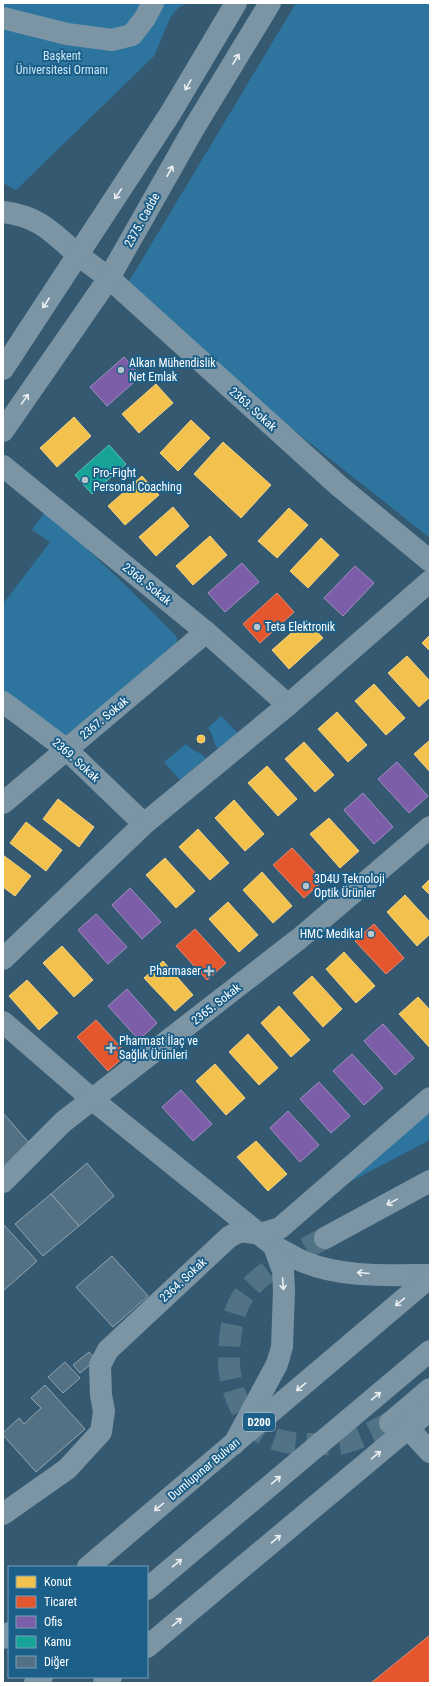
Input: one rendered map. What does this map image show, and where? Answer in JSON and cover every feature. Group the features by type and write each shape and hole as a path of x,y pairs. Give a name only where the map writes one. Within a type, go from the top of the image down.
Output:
{"highway":[{"path":"325,1238 430,1181"},
{"name":"Dumlupınar Bulvarı","path":"89,1566 430,1276"},
{"path":"148,1588 430,1351"},
{"path":"148,1646 399,1426 430,1389"},
{"path":"399,1426 430,1410"}],"street":[{"path":"3,18 66,34 112,40 132,36 145,18 153,3"},
{"path":"3,368 170,114 236,3"},
{"name":"2375. Cadde","path":"3,431 109,278 194,128 270,3"},
{"name":"2363. Sokak","path":"3,212 17,214 39,221 54,232 78,255 109,278 339,486 430,561"},
{"name":"2368. Sokak","path":"3,466 206,632 288,705"},
{"path":"3,959 144,824 288,705 430,581"},
{"name":"2367. Sokak","path":"3,803 206,632"},
{"name":"2369. Sokak","path":"3,702 66,749 144,824"},
{"name":"2365. Sokak","path":"3,1182 63,1122 300,938 430,827"},
{"path":"3,1022 93,1100 267,1240 304,1262 334,1271 430,1276"},
{"name":"2364. Sokak","path":"3,1514 67,1469 101,1432 104,1411 101,1395 100,1365 108,1350 229,1237 240,1232 267,1240 430,1098"},
{"path":"233,1444 277,1364 282,1347 284,1284 282,1272 267,1240"},
{"path":"399,1426 430,1452"}],"green space":[{"name":"Başkent Üniversitesi Ormanı","path":"3,3 188,3 178,8 170,18 154,56 16,190 3,183"},
{"path":"296,3 430,3 430,538 214,367 128,283"},
{"path":"46,510 177,637 176,649 61,739 3,690 3,604 50,542 32,530"},
{"path":"221,716 238,733 218,749 208,728"},
{"path":"186,744 206,758 180,780 164,762"},
{"path":"430,1108 430,1140 336,1189"}],"building: Konut":[{"path":"156,384 173,403 139,433 122,414"},
{"path":"74,417 91,436 57,467 40,448"},
{"path":"191,420 210,438 178,471 160,453"},
{"path":"223,442 271,485 241,518 194,474"},
{"path":"142,476 159,495 125,525 108,506"},
{"path":"173,507 189,526 156,556 139,537"},
{"path":"289,508 308,525 277,558 258,541"},
{"path":"210,536 227,555 193,585 176,566"},
{"path":"321,538 339,555 308,588 290,571"},
{"path":"306,620 323,638 289,669 272,650"},
{"path":"430,635 430,651 422,643"},
{"path":"407,656 430,681 430,697 419,707 388,673"},
{"path":"374,684 405,718 386,735 355,701"},
{"path":"337,712 367,745 348,762 318,729"},
{"path":"199,735 203,735 205,739 203,743 199,743 197,741 197,737"},
{"path":"430,740 430,772 414,754"},
{"path":"304,742 334,775 315,792 285,759"},
{"path":"267,766 297,799 278,816 248,783"},
{"path":"58,799 94,827 79,847 43,819"},
{"path":"234,800 264,834 245,851 215,818"},
{"path":"329,818 359,851 340,868 310,834"},
{"path":"26,822 62,850 46,871 10,843"},
{"path":"198,829 229,863 210,880 179,847"},
{"path":"3,855 31,876 15,896 3,887"},
{"path":"165,858 195,891 176,908 146,875"},
{"path":"262,872 292,906 273,923 243,890"},
{"path":"430,879 430,895 422,887"},
{"path":"405,895 430,922 430,934 417,946 387,912"},
{"path":"228,902 258,935 239,952 209,919"},
{"path":"62,946 93,980 74,997 43,963"},
{"path":"344,952 375,986 356,1003 326,969"},
{"path":"163,961 193,995 175,1011 144,978"},
{"path":"312,976 342,1009 323,1027 293,993"},
{"path":"27,980 58,1013 39,1030 9,996"},
{"path":"418,997 430,1010 430,1048 399,1014"},
{"path":"279,1006 310,1040 291,1057 261,1023"},
{"path":"248,1034 278,1068 259,1085 229,1052"},
{"path":"215,1064 245,1098 226,1115 196,1081"},
{"path":"256,1141 287,1174 268,1191 237,1157"}],"building: Ticaret":[{"path":"277,593 294,612 260,643 243,624"},
{"path":"292,848 323,881 304,898 273,865"},
{"path":"374,924 404,958 386,974 355,941"},
{"path":"195,929 226,963 207,980 176,946"},
{"path":"96,1020 127,1054 108,1071 77,1037"},
{"path":"430,1635 430,1683 371,1683"}],"building: Ofis":[{"path":"124,357 141,376 107,406 90,387"},
{"path":"242,563 259,582 225,612 208,593"},
{"path":"355,566 374,583 343,616 324,598"},
{"path":"397,762 428,796 409,813 378,779"},
{"path":"363,793 393,827 374,844 344,810"},
{"path":"130,888 161,922 142,939 112,905"},
{"path":"96,914 127,947 108,964 78,930"},
{"path":"127,989 157,1023 139,1040 108,1006"},
{"path":"383,1024 414,1058 395,1075 364,1041"},
{"path":"352,1054 383,1088 364,1105 333,1071"},
{"path":"319,1082 350,1116 331,1133 300,1099"},
{"path":"181,1090 212,1124 193,1141 162,1107"},
{"path":"288,1111 319,1145 300,1162 270,1128"}],"building: Kamu":[{"path":"109,445 126,464 92,494 75,475"}],"building: Diğer":[{"path":"3,1113 31,1145 3,1170"},
{"path":"87,1163 114,1196 79,1226 51,1194"},
{"path":"51,1194 79,1226 43,1256 15,1224"},
{"path":"3,1224 37,1261 3,1291"},
{"path":"112,1256 148,1296 113,1327 76,1287"},
{"path":"89,1352 96,1360 80,1373 73,1365"},
{"path":"65,1362 80,1378 63,1393 48,1377"},
{"path":"45,1385 85,1429 36,1472 3,1435 3,1433 19,1418 24,1424 41,1408 31,1398"}],"tunnel":[{"path":"325,1238 268,1271 249,1289 242,1298 235,1312 229,1344 229,1369 234,1391 243,1412 257,1429 271,1438 283,1441 307,1444 343,1443 361,1437 390,1423"}],"place":[{"name":"Alkan Mühendislik Net Emlak","path":"121,370"},
{"name":"Pro-Fight Personal Coaching","path":"85,480"},
{"name":"Teta Elektronik","path":"257,627"},
{"name":"3D4U Teknoloji Optik Ürünler","path":"306,886"},
{"name":"HMC Medikal","path":"371,934"},
{"name":"Pharmaser","path":"209,971"},
{"name":"Pharmast İlaç ve Sağlık Ürünleri","path":"111,1048"}]}
